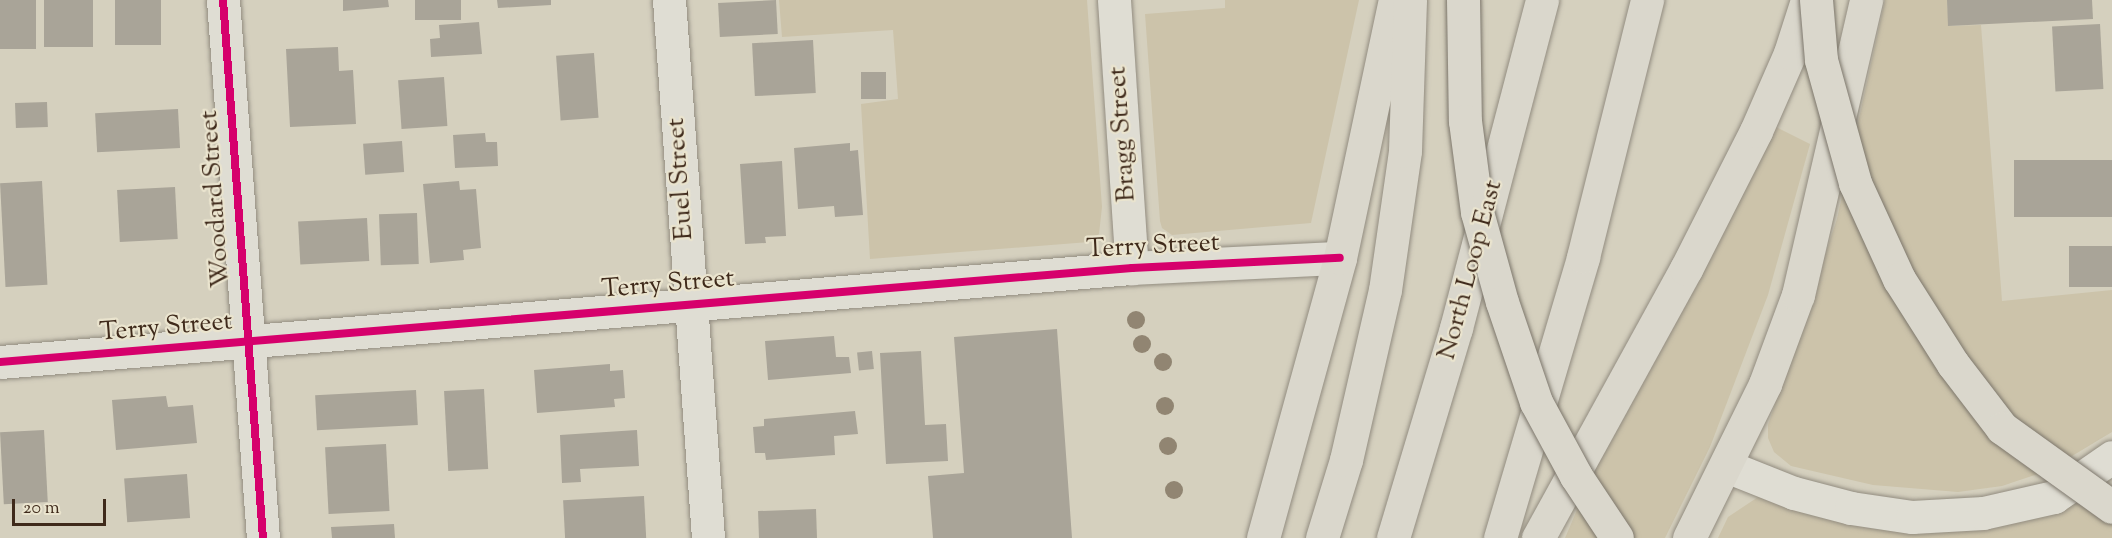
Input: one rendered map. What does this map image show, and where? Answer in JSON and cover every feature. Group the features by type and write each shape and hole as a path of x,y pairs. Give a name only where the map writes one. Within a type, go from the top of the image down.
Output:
{"main road":[{"path":"1263,538 1340,258 1395,0"},
{"path":"1322,538 1361,397 1386,279 1405,152 1410,0"},
{"path":"1463,0 1465,121 1477,212 1502,302 1536,402 1617,538"},
{"name":"North Loop East","path":"1393,538 1456,328 1542,0"},
{"path":"1500,538 1583,257 1647,0"},
{"path":"1538,538 1686,269 1750,142 1790,53 1807,0"},
{"path":"1816,0 1821,60 1855,183 1899,279 1953,364 2002,428 2112,507"},
{"path":"1689,538 1765,384 1798,295 1866,0"}],"street":[{"name":"Woodard Street","path":"223,0 262,538"},
{"name":"Euel Street","path":"669,0 708,538"},
{"name":"Bragg Street","path":"1114,0 1132,268"},
{"name":"Terry Street","path":"0,362 1132,268 1340,258"},
{"path":"1726,466 1794,493 1851,508 1912,517 1983,513 2054,497 2112,457"}],"shaded area":[{"path":"779,0 1087,0 1102,207 1099,234 1089,242 870,259 861,104 898,99 893,30 782,37"},
{"path":"1225,0 1359,0 1311,223 1172,235 1162,228 1160,221 1145,14 1225,8"},
{"path":"1885,0 1947,0 1949,26 1981,25 2002,301 2112,290 2112,432 2047,471 2002,486 1958,492 1873,485 1791,466 1774,452 1768,438 1768,425 1837,219"},
{"path":"1776,127 1810,144 1768,295 1710,447 1665,538 1565,538 1625,398"},
{"path":"2078,496 2112,516 2112,538 1718,538 1728,517 1758,497 1806,506"}],"building":[{"path":"0,0 36,0 36,49 0,49"},
{"path":"44,0 93,0 93,47 44,47"},
{"path":"115,0 161,0 161,45 115,45"},
{"path":"343,0 388,0 389,7 343,11"},
{"path":"415,0 461,0 461,20 415,20"},
{"path":"497,0 551,0 551,5 498,8"},
{"path":"776,0 778,34 720,37 718,3"},
{"path":"1947,0 2092,0 2093,19 1948,26"},
{"path":"479,22 482,54 431,57 430,39 440,38 439,25"},
{"path":"2100,24 2103,89 2055,91 2052,27"},
{"path":"813,40 816,93 755,96 752,43"},
{"path":"338,47 339,71 353,70 356,124 290,127 286,49"},
{"path":"594,53 599,118 561,120 556,56"},
{"path":"861,72 886,72 886,99 861,99"},
{"path":"444,77 447,126 402,129 398,80"},
{"path":"47,102 48,127 16,128 15,103"},
{"path":"178,109 180,148 97,152 95,113"},
{"path":"485,133 486,142 497,142 498,166 455,168 453,135"},
{"path":"402,141 404,172 365,175 363,144"},
{"path":"850,143 850,151 858,150 863,215 835,217 834,206 798,209 794,148"},
{"path":"2014,160 2112,160 2112,217 2014,217"},
{"path":"782,161 786,236 765,237 766,243 745,244 740,164"},
{"path":"42,181 47,285 6,287 0,183"},
{"path":"459,181 460,190 476,189 481,248 463,250 464,260 430,263 423,184"},
{"path":"175,187 178,239 120,242 117,190"},
{"path":"417,213 419,264 381,265 379,214"},
{"path":"367,218 369,261 300,265 298,222"},
{"path":"2069,246 2112,246 2112,287 2069,287"},
{"path":"1057,329 1072,538 933,538 928,476 964,473 954,337"},
{"path":"834,336 836,357 849,357 851,373 768,380 765,341"},
{"path":"872,351 874,369 859,370 857,353"},
{"path":"921,351 925,425 946,424 948,461 886,464 880,353"},
{"path":"610,364 610,371 623,370 625,398 614,399 615,407 537,413 534,370"},
{"path":"484,389 488,469 448,471 444,391"},
{"path":"416,390 418,425 317,430 315,395"},
{"path":"166,396 168,407 193,405 197,443 116,450 112,400"},
{"path":"855,411 858,434 834,436 835,455 766,460 765,453 755,453 753,427 764,426 764,419"},
{"path":"44,430 48,502 4,504 0,432"},
{"path":"637,430 639,466 580,469 581,482 562,483 560,435"},
{"path":"386,444 390,511 329,514 325,447"},
{"path":"187,474 190,518 127,522 124,478"},
{"path":"644,496 646,538 565,538 563,500"},
{"path":"816,509 817,538 759,538 758,511"},
{"path":"394,524 395,538 332,538 331,527"}],"cycle path":[{"path":"223,0 263,538"},
{"path":"0,362 1132,268 1340,258"}]}
